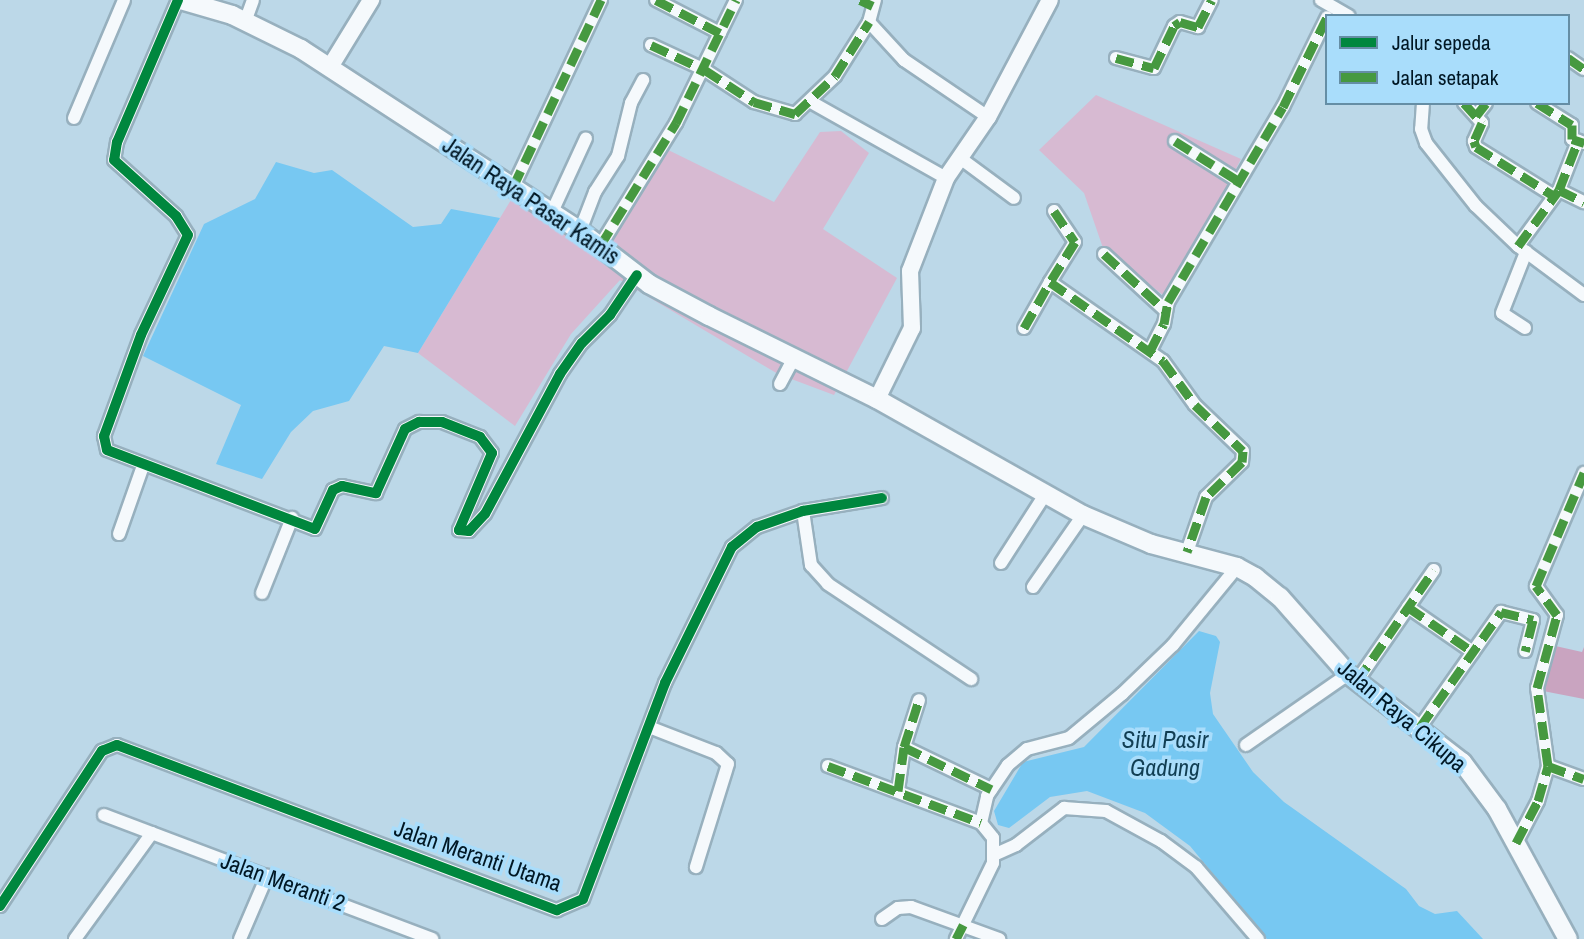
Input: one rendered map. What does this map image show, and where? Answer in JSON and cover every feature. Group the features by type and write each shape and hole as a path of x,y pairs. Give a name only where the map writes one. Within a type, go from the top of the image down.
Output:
{"main road":[{"name":"Jalan Raya Pasar Kamis","path":"180,0 245,22 330,67 552,212 637,275 956,444"},
{"name":"Jalan Raya Cikupa","path":"956,444 1044,496 1083,515 1129,536 1237,566 1280,597 1352,677 1420,727 1481,785 1568,939"}],"street":[{"path":"74,118 124,0"},
{"path":"180,0 114,156 118,166 176,216 188,235 141,335 102,441 107,450 315,528 328,494 338,487 376,493 405,429 419,422 442,422 480,438 492,453 459,530 473,529 560,374 582,343 610,315 637,275"},
{"path":"245,22 253,0"},
{"path":"330,67 371,0"},
{"path":"513,187 601,0"},
{"path":"656,0 720,33"},
{"path":"600,246 705,70 736,0"},
{"path":"651,45 705,70 754,102 789,115 811,102 835,76 869,22 874,3 860,0"},
{"path":"877,400 912,328 910,271 946,178 988,117 1050,0"},
{"path":"1116,58 1154,68 1174,26 1185,22 1198,27 1212,0"},
{"path":"1150,351 1166,311 1237,180 1283,107 1325,14"},
{"path":"869,22 904,60 988,117"},
{"path":"580,231 595,192 618,156 631,103 643,80"},
{"path":"811,102 946,178"},
{"path":"1423,105 1421,129 1426,143 1476,206 1522,249 1584,295"},
{"path":"1466,105 1482,123 1474,141 1476,148 1556,193 1584,202"},
{"path":"1476,116 1484,105"},
{"path":"1525,328 1502,313 1522,249 1556,193 1581,142 1572,139 1572,125 1541,105"},
{"path":"552,212 586,138"},
{"path":"1175,141 1237,180"},
{"path":"960,158 1014,198"},
{"path":"1024,328 1075,242 1054,211"},
{"path":"1104,254 1166,311"},
{"path":"1050,282 1150,351 1195,405 1243,451 1241,461 1206,497 1186,552"},
{"path":"780,384 793,360"},
{"path":"119,534 144,466"},
{"path":"1516,843 1538,801 1548,766 1537,688 1557,615 1537,594 1536,586 1584,473"},
{"path":"1001,563 1044,496"},
{"name":"Jalan Meranti Utama","path":"0,905 102,751 117,745 558,911 583,899 594,879 665,683 732,547 757,527 803,510 882,498"},
{"path":"803,510 811,565 828,584 971,679"},
{"path":"1033,587 1083,515"},
{"path":"262,593 292,519"},
{"path":"981,823 991,789 1027,749 1069,738 1122,694 1173,645 1237,566"},
{"path":"1246,745 1352,677 1434,570"},
{"path":"1408,607 1473,652"},
{"path":"1420,727 1498,614 1504,612 1533,620 1525,651"},
{"path":"898,791 904,747 919,700"},
{"path":"649,727 716,753 728,764 696,867"},
{"path":"904,747 991,789"},
{"path":"828,766 981,823 993,838 996,855 956,939"},
{"path":"1548,766 1584,779"},
{"path":"996,855 1016,845 1065,808 1106,811 1161,841 1196,867 1258,939"},
{"name":"Jalan Meranti 2","path":"104,816 267,876 412,935 432,939"},
{"path":"75,939 152,833"},
{"path":"240,939 267,876"},
{"path":"882,919 898,908 911,907 999,939"}],"shaded area":[{"path":"1096,95 1241,159 1168,299 1103,248 1084,193 1039,150"},
{"path":"841,131 869,153 823,229 897,278 834,395 778,374 620,280 571,334 515,426 418,353 520,185 603,235 654,143 774,202 820,132"},
{"path":"1551,645 1582,652 1584,647 1584,699 1543,691"}],"water":[{"path":"276,162 314,173 332,170 413,227 441,224 451,209 500,218 418,353 384,346 349,401 313,411 291,432 262,479 216,464 241,405 143,356 204,224 255,199"},
{"name":"Situ Pasir Gadung","path":"1199,631 1216,636 1220,642 1210,693 1213,714 1253,772 1284,802 1406,889 1419,906 1435,914 1457,911 1483,939 1267,939 1190,846 1145,813 1087,791 1050,797 1009,828 998,825 994,811 1023,762 1084,747"}],"marked path":[{"path":"513,187 601,0"},
{"path":"656,0 720,33"},
{"path":"600,246 676,123 736,0"},
{"path":"860,0 873,6"},
{"path":"1116,58 1154,68 1174,26 1180,22 1198,27 1212,0"},
{"path":"1150,351 1164,324 1168,302 1283,107 1325,21"},
{"path":"651,45 705,70 754,102 795,114 835,76 869,22"},
{"path":"1570,59 1584,69"},
{"path":"1466,105 1482,123 1474,141 1476,147 1554,196"},
{"path":"1476,116 1484,105"},
{"path":"1540,105 1572,125 1572,139 1584,143"},
{"path":"1175,141 1237,180"},
{"path":"1559,190 1578,141"},
{"path":"1518,246 1559,190 1584,202"},
{"path":"1054,211 1075,242 1050,282 1163,361 1195,405 1243,451 1242,462 1206,497 1187,552"},
{"path":"1104,254 1166,311"},
{"path":"1024,328 1050,282"},
{"path":"1548,766 1537,688 1557,615 1536,586 1584,473"},
{"path":"1357,681 1434,570"},
{"path":"1408,607 1473,652"},
{"path":"1420,727 1501,612 1533,620 1525,651"},
{"path":"898,791 904,747 919,700"},
{"path":"904,747 991,789"},
{"path":"828,766 981,823"},
{"path":"1516,843 1538,801 1548,766 1584,779"},
{"path":"956,939 963,925"}],"cycle path":[{"path":"178,0 117,142 114,160 176,216 188,235 141,335 104,436 107,450 315,529 333,490 342,486 376,493 405,429 419,422 442,422 480,437 492,453 459,530 469,531 485,514 560,374 582,343 610,315 637,275"},
{"path":"0,906 102,751 117,745 557,910 583,899 665,683 732,547 757,527 803,511 882,498"}]}
